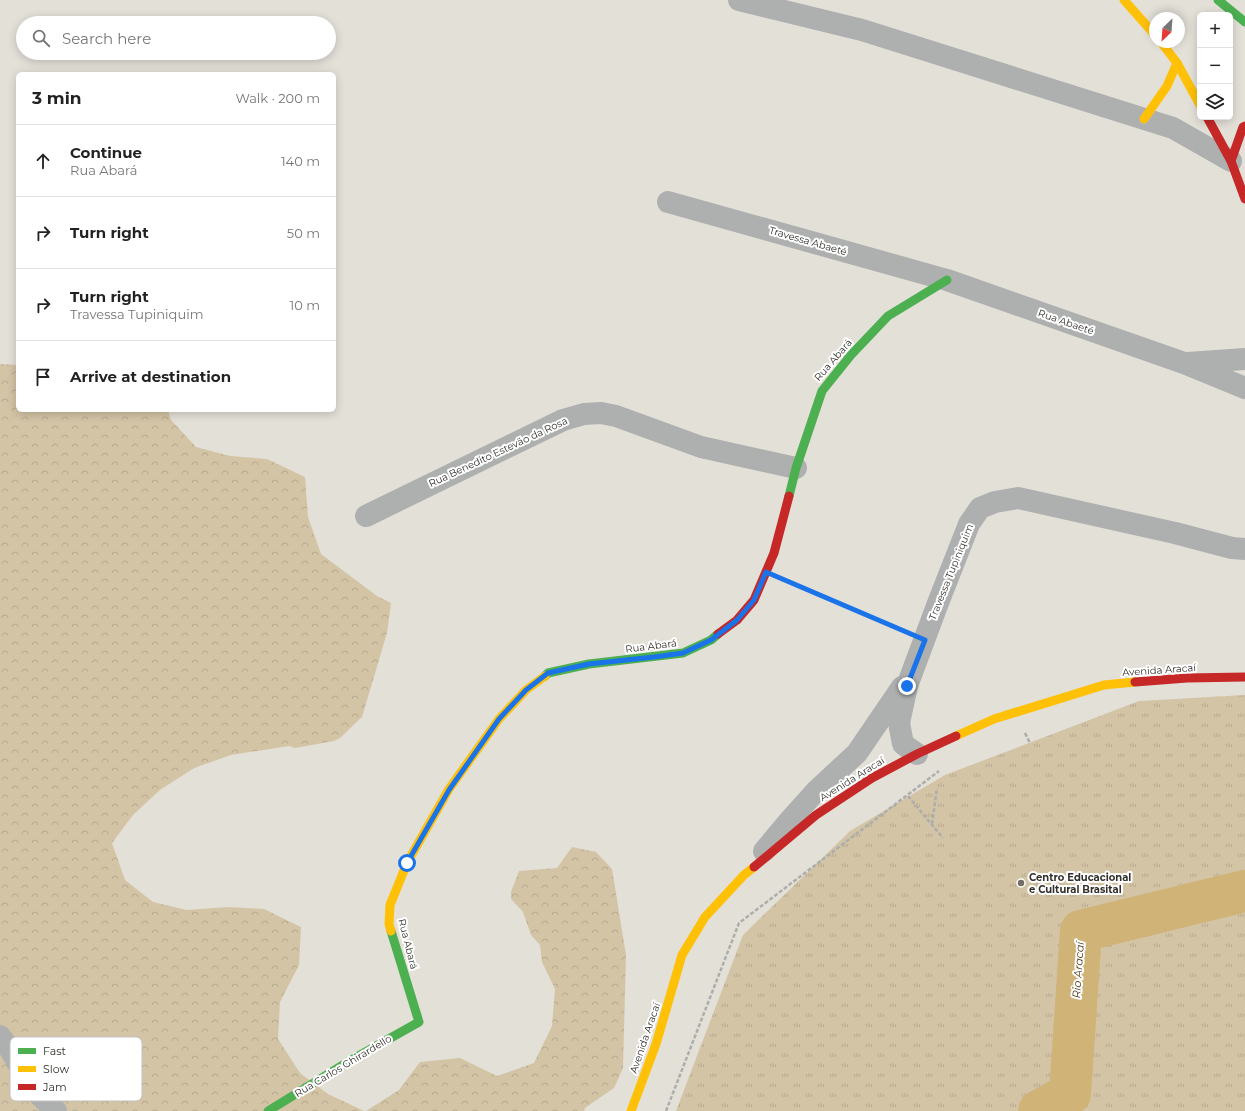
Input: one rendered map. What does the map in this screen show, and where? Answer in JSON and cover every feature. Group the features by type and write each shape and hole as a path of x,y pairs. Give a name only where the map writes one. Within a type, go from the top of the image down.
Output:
{"main road":[{"path":"1124,0 1149,28"},
{"path":"1218,0 1245,22"},
{"path":"1166,48 1177,63 1197,100"},
{"path":"1144,119 1166,86 1177,63"},
{"path":"1209,120 1231,161 1245,199"},
{"path":"1231,161 1237,142 1245,126"},
{"name":"Rua Abará","path":"419,1022 389,924 390,905 407,863 449,790 499,719 526,690 548,673 589,664 683,653 711,640 737,620 754,600 774,553 796,468 822,391 851,355 888,316 947,280"},
{"name":"Avenida Aracaí","path":"631,1111 656,1044 682,955 705,917 744,875 816,815 872,778 917,754 994,719 1104,685 1187,678 1245,677"},
{"name":"Rua Carlos Ghirardello","path":"268,1111 419,1022"}],"street":[{"path":"739,0 862,30 1173,128 1231,161"},
{"name":"Travessa Abaeté","path":"668,202 947,280"},
{"name":"Rua Abaeté","path":"947,280 1184,363 1245,388"},
{"name":"Rua Abaeté","path":"1184,363 1245,359"},
{"name":"Rua Benedito Estevão da Rosa","path":"366,516 562,420 584,414 602,413 616,416 701,447 796,468"},
{"name":"Travessa Tupiniquim","path":"917,754 903,744 899,723 907,686 969,524 980,508 995,502 1018,498 1175,533 1232,548 1245,549"},
{"path":"744,875 790,820 816,792 857,753 913,672"},
{"path":"0,1036 10,1050"},
{"path":"46,1101 56,1111"}],"path":[{"path":"766,572 925,640"},
{"path":"1015,713 1030,742"},
{"path":"666,1111 739,923 940,770"},
{"path":"932,824 937,788"},
{"path":"908,796 943,838"}],"green space":[{"path":"0,364 16,365 16,412 169,412 171,420 196,447 230,456 267,459 305,477 308,517 321,554 377,596 391,603 387,633 362,717 340,738 334,741 295,748 289,746 231,755 194,768 160,790 133,815 112,843 125,880 153,902 187,910 227,907 264,909 301,927 299,965 280,1002 278,1039 300,1073 328,1094 364,1111 0,1111"},
{"name":"Centro Educacional e Cultural Brasital","path":"1245,695 1245,1111 676,1111 743,935 850,831 945,775 1139,701"},
{"path":"572,847 596,852 612,869 626,955 623,1068 614,1088 585,1108 584,1111 366,1111 399,1090 420,1062 460,1058 497,1076 534,1063 552,1026 555,989 542,962 540,945 531,935 523,912 511,899 511,892 519,871 557,868"}],"waterway":[{"name":"Rio Aracaí","path":"1039,1111 1070,1094 1081,931 1245,891"}],"traffic: fast":[{"path":"1218,0 1245,22"},
{"path":"789,496 796,468 822,391 851,355 888,316 947,280"},
{"path":"545,676 548,673 589,664 683,653 711,640 718,634"},
{"path":"268,1111 346,1063 419,1022 391,931"}],"traffic: slow":[{"path":"1124,0 1149,28"},
{"path":"1166,48 1177,63 1197,100"},
{"path":"1144,119 1167,86 1177,63"},
{"path":"391,931 389,924 390,905 407,863 449,789 499,719 526,690 545,676"},
{"path":"956,736 994,719 1104,685 1135,682"},
{"path":"631,1111 656,1044 682,955 705,917 744,875 754,867"}],"traffic: jam":[{"path":"1209,120 1231,161 1245,199"},
{"path":"1231,161 1243,127 1245,126"},
{"path":"718,634 737,620 754,600 774,553 789,496"},
{"path":"1135,682 1187,678 1245,677"},
{"path":"754,867 816,815 872,778 917,754 956,736"}],"place":[{"name":"Centro Educacional e Cultural Brasital","path":"1021,883"}],"route":[{"path":"407,863 449,790 499,719 526,690 548,673 589,664 683,653 711,640 737,620 754,600 766,572 925,640 907,686"}]}
